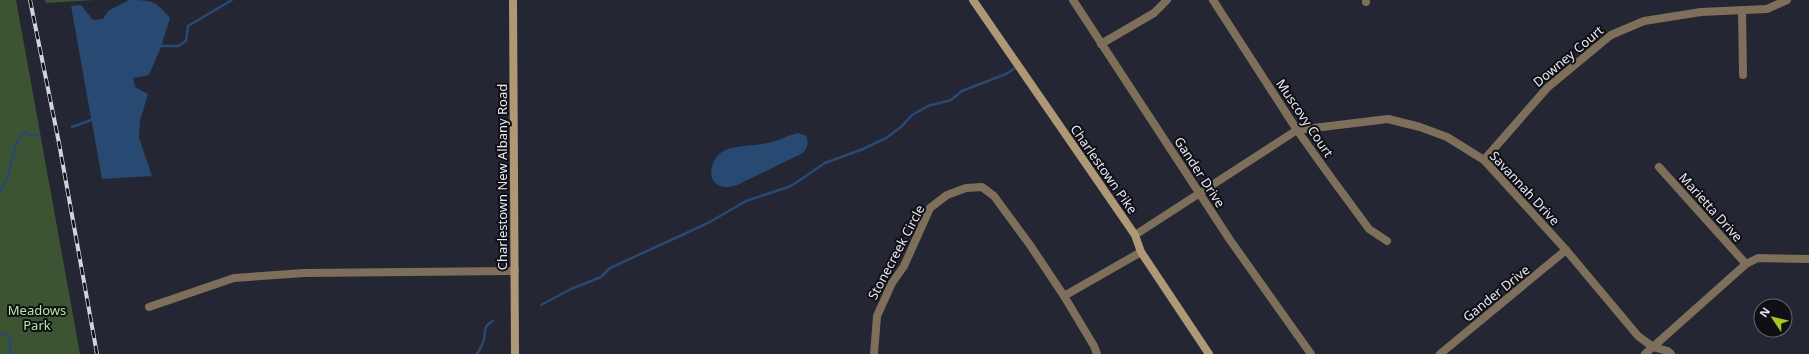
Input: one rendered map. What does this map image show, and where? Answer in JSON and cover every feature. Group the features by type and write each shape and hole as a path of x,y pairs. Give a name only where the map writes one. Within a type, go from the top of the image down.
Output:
{"street":[{"name":"Charlestown New Albany Road","path":"513,0 515,354"},
{"name":"Charlestown Pike","path":"973,0 1134,235 1141,252 1209,354"},
{"name":"Gander Drive","path":"1073,0 1234,246 1311,354"},
{"path":"1101,44 1154,13 1166,0"},
{"name":"Muscovy Court","path":"1213,0 1297,130 1369,229 1387,241"},
{"name":"Downey Court","path":"1484,160 1547,88 1611,35 1644,21 1669,16 1701,12 1767,9 1787,0"},
{"path":"1742,10 1743,75"},
{"name":"Savannah Drive","path":"1134,235 1297,130 1388,119 1420,126 1447,137 1484,160 1566,250 1638,336 1653,346 1668,351 1671,354"},
{"name":"Marietta Drive","path":"1659,167 1746,264"},
{"name":"Stonecreek Circle","path":"874,354 877,316 892,283 904,266 930,208 947,195 966,188 982,187 994,196 1064,296 1094,346 1097,354"},
{"name":"Gander Drive","path":"1440,354 1566,250"},
{"path":"1064,296 1141,252"},
{"path":"1645,354 1746,264 1758,258 1809,259"},
{"path":"149,307 234,278 304,273 515,271"}],"green space":[{"name":"Meadows Park","path":"0,0 16,0 80,354 0,354"},
{"path":"45,0 95,0 46,3"}],"water":[{"path":"129,0 143,0 153,3 161,8 170,18 161,47 149,75 133,78 135,87 148,94 140,121 139,138 152,176 102,179 71,6 81,5 93,20 103,19 108,11"},
{"path":"798,133 806,136 807,138 808,145 803,153 737,185 727,187 720,186 712,177 711,171 713,164 722,152 732,148 772,142"}],"waterway":[{"path":"160,46 178,46 186,41 188,26 232,0"},
{"path":"541,305 571,289 601,277 610,268 708,223 746,201 791,186 825,163 863,149 886,138 901,127 912,115 928,106 951,100 962,91 1006,74 1015,68"},
{"path":"72,127 94,119"},
{"path":"0,191 8,177 19,138 24,132 30,135 39,134"},
{"path":"477,354 483,343 486,327 493,321"},
{"path":"0,335 4,334 11,339 10,352 13,354"}],"railway":[{"path":"30,0 59,143 97,354"}]}
